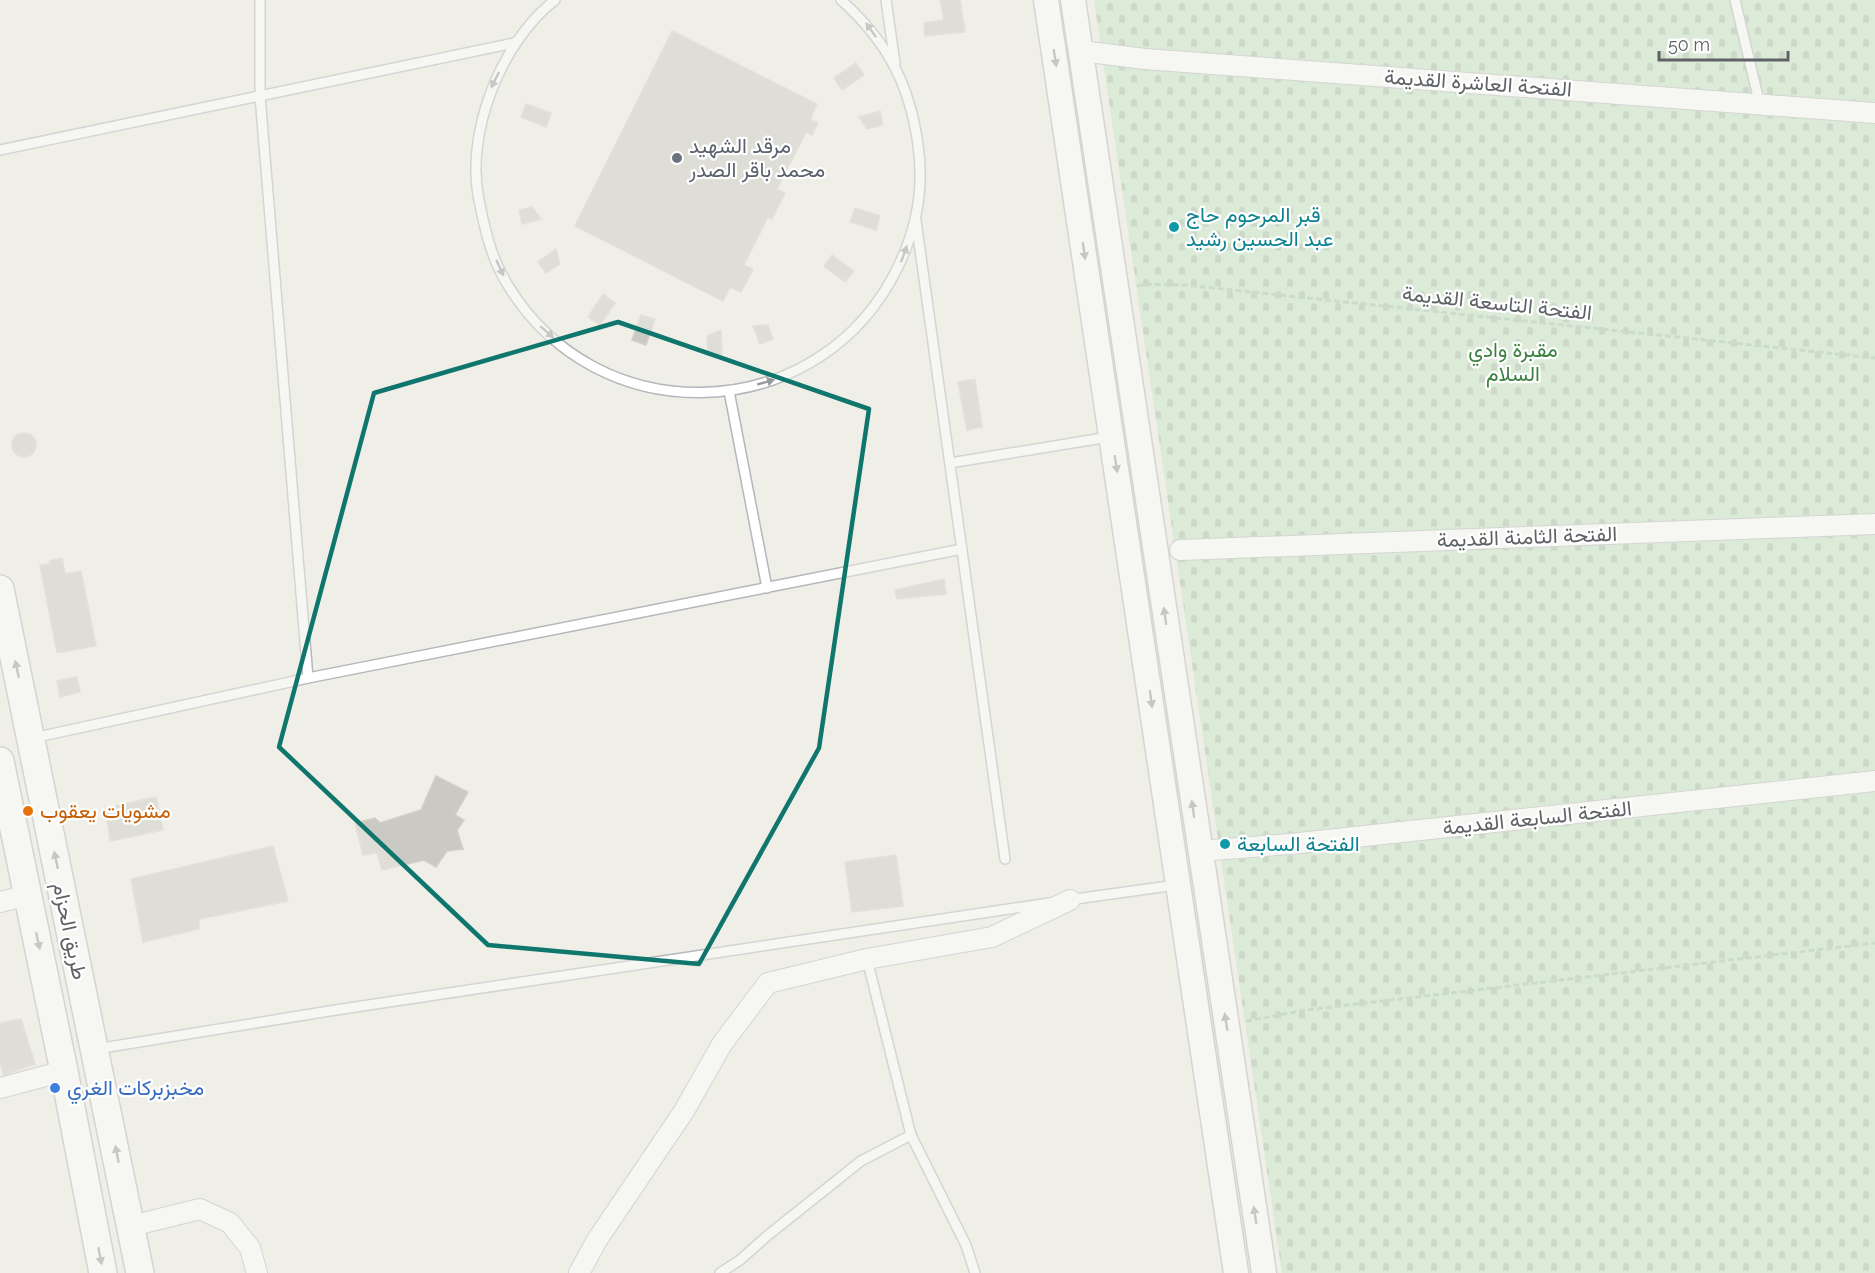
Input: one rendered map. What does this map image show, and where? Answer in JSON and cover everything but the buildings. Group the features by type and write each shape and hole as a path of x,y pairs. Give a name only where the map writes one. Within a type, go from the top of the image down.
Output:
{"main road":[{"name":"طريق الحزام","path":"0,588 140,1273"},
{"name":"طريق الحزام","path":"0,761 5,808 28,895 103,1273"},
{"path":"91,1211 101,1216 112,1216 121,1209 125,1199"}],"street":[{"path":"1046,0 1236,1273"},
{"path":"1073,0 1264,1273"},
{"name":"الفتحة العاشرة القديمة","path":"1081,51 1136,58 1875,113"},
{"path":"1064,118 1082,117 1090,108"},
{"path":"1072,172 1086,165 1099,171"},
{"name":"الفتحة الثامنة القديمة","path":"1180,550 1875,524"},
{"name":"الفتحة السابعة القديمة","path":"1199,851 1302,843 1875,781"},
{"path":"0,902 28,895"},
{"path":"579,1273 597,1240 684,1112 722,1044 768,983 867,959 992,937 1070,900"},
{"path":"0,1089 64,1071"},
{"path":"131,1226 200,1209 230,1223 250,1248 256,1273"}],"lane":[{"path":"260,0 260,96 308,678"},
{"path":"555,0 544,8 514,43 491,89 478,139 477,170 477,190 487,241 509,288 541,328 581,360 627,382 677,393 729,392 772,381 813,362 849,335 879,301 902,261 916,218 921,166 914,114 896,65 886,0"},
{"path":"841,0 864,20 896,65"},
{"path":"1735,0 1760,105"},
{"path":"0,150 514,43"},
{"path":"916,218 1005,859"},
{"path":"729,392 767,588"},
{"path":"950,463 1112,437"},
{"path":"31,738 308,678 962,549"},
{"path":"95,1049 354,1007 1179,884"},
{"path":"867,959 911,1135 966,1245 975,1273"},
{"path":"720,1273 740,1260 861,1161 911,1135"}],"path":[{"name":"الفتحة التاسعة القديمة","path":"1117,290 1146,284 1185,285 1875,358"},
{"path":"1227,1024 1306,1010 1875,943"}],"highlighted area":[{"path":"618,322 869,409 819,748 699,964 488,945 279,747 374,393"}],"green space":[{"name":"مقبرة وادي السلام","path":"1094,0 1875,0 1875,1273 1282,1273"}],"place":[{"name":"مرقد الشهيد محمد باقر الصدر","path":"677,158"},
{"name":"قبر المرحوم حاج عبد الحسين رشيد","path":"1174,227"},
{"name":"مشويات يعقوب","path":"28,811"},
{"name":"الفتحة السابعة","path":"1225,844"},
{"name":"مخبزبركات الغري","path":"55,1088"}]}
